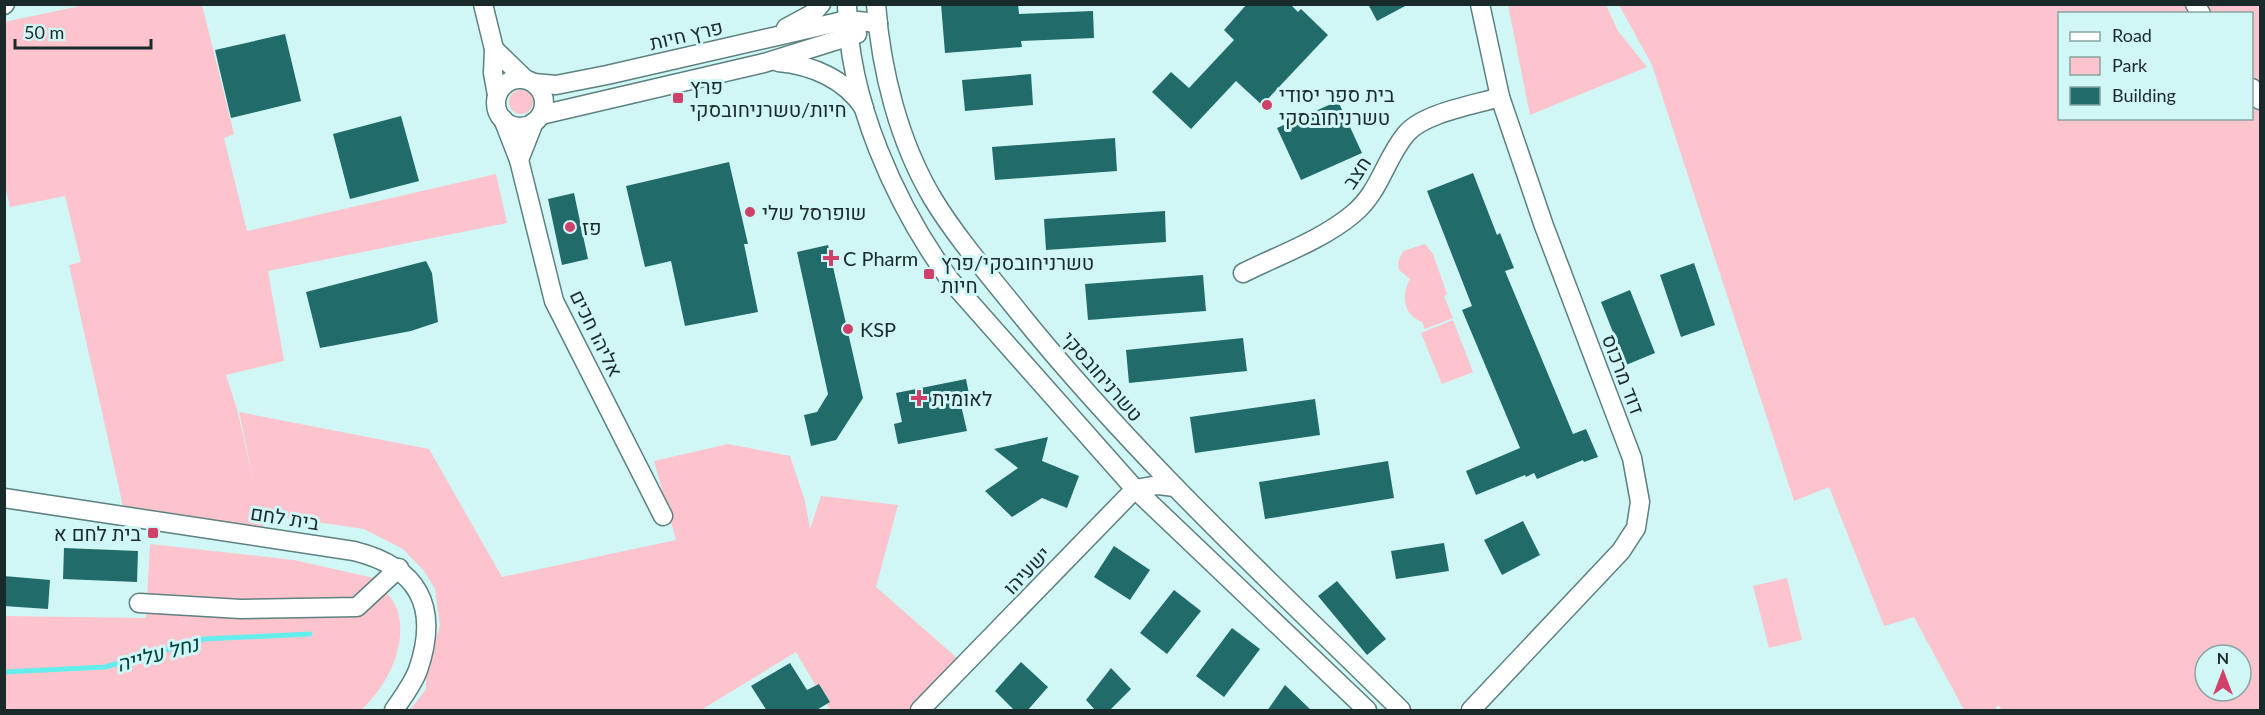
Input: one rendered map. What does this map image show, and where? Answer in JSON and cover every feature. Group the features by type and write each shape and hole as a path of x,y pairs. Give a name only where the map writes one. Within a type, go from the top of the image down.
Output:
{"street":[{"path":"483,4 494,49 493,73 497,95 496,104 503,119 518,126 624,95 764,63 849,39 878,23"},
{"path":"748,43 792,25 821,4"},
{"name":"טשרניחובסקי","path":"876,4 882,57 900,124 933,199 991,277 1078,386 1175,487 1401,711"},
{"name":"דוד מרכוס","path":"1471,711 1621,551 1636,528 1640,502 1632,458 1544,226 1500,97 1480,4"},
{"path":"847,12 849,39 867,112 892,181 931,254 950,280 1135,489 1367,711"},
{"name":"פרץ חיות","path":"530,81 555,85 607,75 748,43 847,12 878,23"},
{"path":"494,49 530,81 544,97 538,119 519,160"},
{"path":"764,63 794,64 821,72 850,92 867,112"},
{"path":"607,75 617,80 624,95"},
{"path":"497,95 507,83 530,81"},
{"name":"חצב","path":"1243,273 1318,236 1352,214 1375,190 1400,142 1414,126 1426,119 1500,97"},
{"name":"אליהו חכים","path":"503,119 519,160 554,301 663,516"},
{"path":"1135,489 1158,485 1175,487"},
{"name":"ישעיהו","path":"920,711 1135,489"},
{"name":"בית לחם","path":"4,498 354,550 378,557 399,568 421,596 426,612 418,671 394,711"},
{"path":"139,603 241,609 357,607 399,568"}],"green space":[{"path":"85,5 202,5 234,134 224,138 247,231 496,174 507,223 268,271 284,361 226,375 237,409 254,483 239,412 429,449 502,577 676,540 654,461 728,444 790,456 805,501 810,529 821,496 898,505 876,587 957,658 914,710 830,710 796,652 701,710 410,710 426,689 426,674 440,625 435,589 424,571 403,549 364,529 261,514 264,529 123,506 69,265 81,262 65,196 10,207 4,181 4,22"},
{"path":"1508,5 1606,5 1618,31 1647,67 1530,115"},
{"path":"1619,5 2260,5 2260,710 2002,710 1998,705 1995,710 1964,710 1914,617 1884,626 1829,487 1794,501 1652,65"},
{"path":"521,90 529,94 533,102 529,110 521,114 513,110 509,102 513,94"},
{"path":"1425,244 1433,254 1447,294 1444,296 1453,318 1425,329 1422,322 1407,310 1405,291 1410,279 1399,270 1398,262 1403,251"},
{"path":"1453,320 1473,372 1442,384 1421,333"},
{"path":"150,544 294,560 374,578 395,605 400,622 397,651 387,678 361,710 5,710 5,616 146,618"},
{"path":"1787,578 1802,640 1769,648 1753,586"}],"building":[{"path":"941,4 1018,4 1019,14 1093,11 1094,38 1021,41 1022,47 945,53"},
{"name":"בית ספר יסודי טשרניחובסקי","path":"1247,4 1290,4 1298,12 1301,9 1328,35 1262,105 1236,81 1191,129 1152,92 1171,72 1189,88 1234,40 1224,30"},
{"path":"1368,4 1409,4 1377,21"},
{"path":"285,34 301,101 231,118 215,50"},
{"path":"1031,74 1033,105 965,111 962,80"},
{"name":"בית ספר יסודי טשרניחובסקי","path":"1338,101 1362,153 1301,180 1277,128"},
{"path":"401,116 419,181 350,199 333,134"},
{"path":"1115,138 1117,171 995,180 992,147"},
{"path":"729,162 748,244 744,244 758,312 685,326 671,261 645,267 626,186"},
{"path":"1473,173 1497,235 1500,233 1514,268 1505,271 1573,434 1586,429 1598,457 1584,462 1583,460 1537,479 1534,473 1526,477 1525,475 1476,495 1466,471 1520,448 1462,310 1472,306 1427,191"},
{"path":"574,193 588,259 562,265 548,199"},
{"path":"1165,211 1166,242 1046,250 1044,219"},
{"path":"828,245 863,398 836,440 811,446 804,415 817,412 828,394 797,252"},
{"path":"426,261 432,273 438,322 411,331 320,348 306,292"},
{"path":"1694,263 1715,325 1681,337 1660,275"},
{"path":"1203,275 1206,311 1088,320 1085,284"},
{"path":"1630,290 1655,353 1626,365 1601,302"},
{"path":"1243,338 1247,371 1129,383 1126,350"},
{"path":"966,379 970,399 960,401 967,431 898,444 894,424 902,422 896,393"},
{"path":"1315,399 1320,435 1195,453 1190,417"},
{"path":"1048,437 1042,461 1079,476 1067,508 1042,498 1012,517 985,491 1018,468 994,449"},
{"path":"1388,461 1394,498 1265,519 1259,482"},
{"path":"1523,521 1540,555 1502,575 1484,540"},
{"path":"1444,543 1449,571 1396,579 1391,551"},
{"path":"1114,546 1150,570 1130,600 1094,577"},
{"path":"64,548 138,551 137,582 63,579"},
{"path":"4,576 50,580 48,609 4,606"},
{"path":"1337,581 1386,639 1367,655 1318,596"},
{"path":"1174,590 1201,611 1167,654 1140,633"},
{"path":"1232,628 1260,649 1224,697 1196,676"},
{"path":"1021,662 1048,687 1027,711 1015,711 995,691"},
{"path":"790,663 807,690 819,684 830,702 815,711 767,711 751,686"},
{"path":"1111,668 1131,689 1109,711 1096,711 1086,700"},
{"path":"1285,685 1312,711 1267,711"}],"waterway":[{"name":"נחל עלייה","path":"4,672 105,667 204,639 310,634"}],"place":[{"name":"פרץ חיות/טשרניחובסקי","path":"678,98"},
{"name":"בית ספר יסודי טשרניחובסקי","path":"1267,105"},
{"name":"שופרסל שלי","path":"750,212"},
{"name":"פז","path":"570,227"},
{"name":"C Pharm","path":"831,258"},
{"name":"טשרניחובסקי/פרץ חיות","path":"929,274"},
{"name":"KSP","path":"848,329"},
{"name":"לאומית","path":"919,398"},
{"name":"בית לחם א","path":"153,533"}]}
